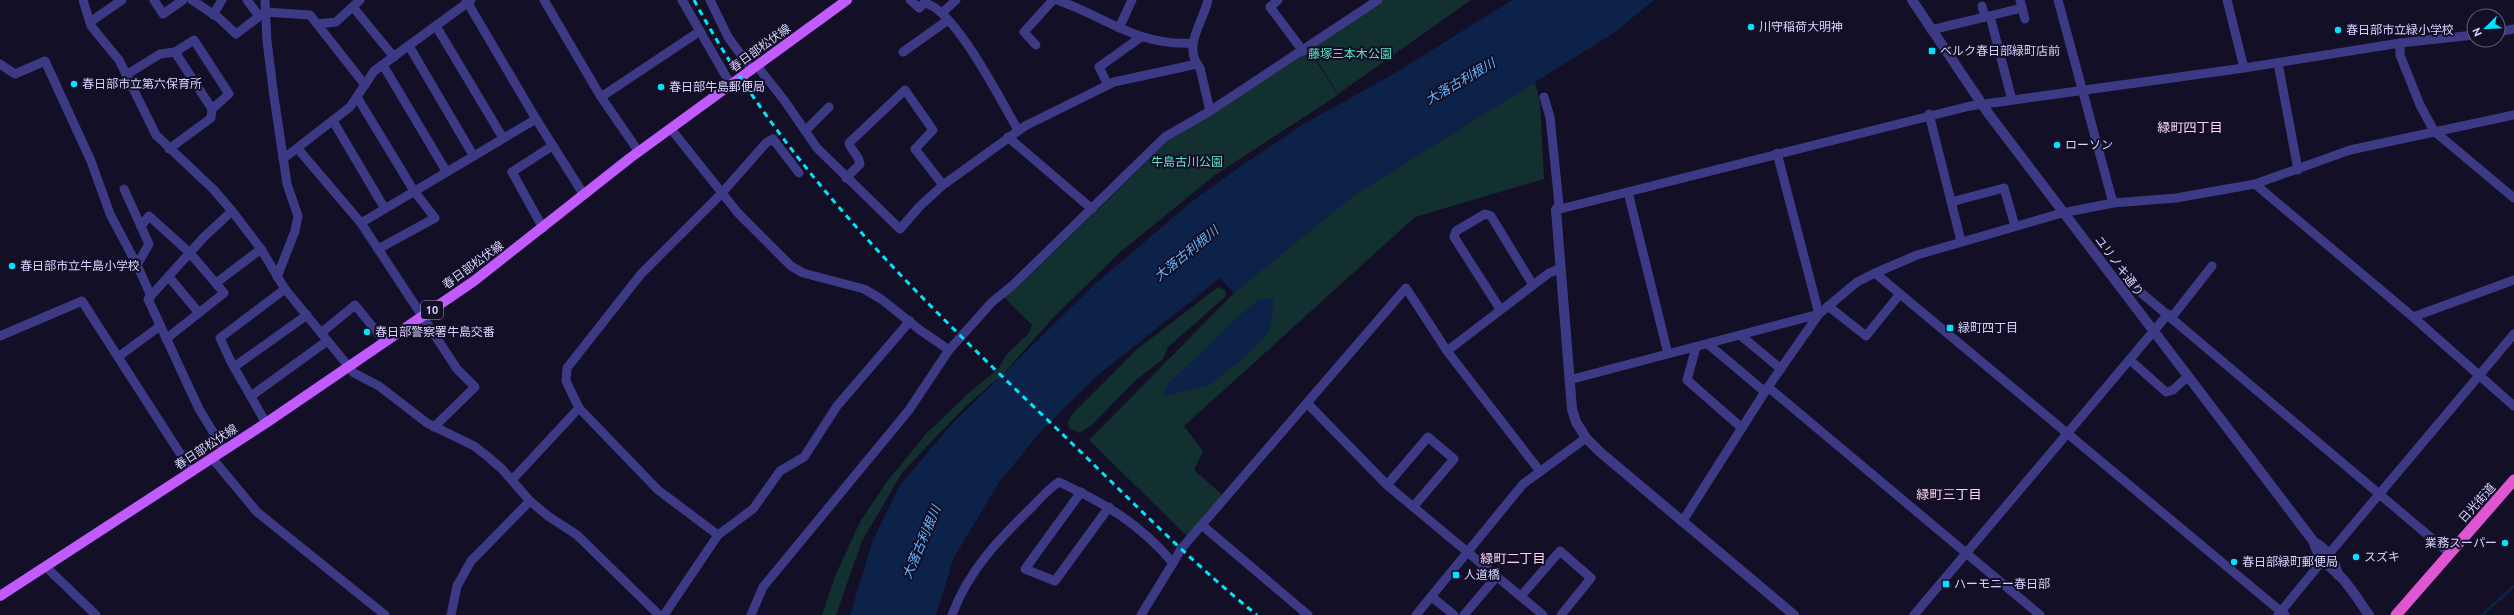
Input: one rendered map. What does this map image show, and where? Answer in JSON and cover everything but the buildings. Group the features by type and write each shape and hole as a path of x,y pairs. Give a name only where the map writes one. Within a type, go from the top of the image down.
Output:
{"highway":[{"name":"日光街道","path":"2396,615 2514,480"}],"main road":[{"name":"春日部松伏線","path":"0,596 192,472 421,318 543,228 639,152 847,0"}],"street":[{"path":"83,0 90,22 100,40 119,60 148,122 169,149 214,190 232,211 261,249 284,289 354,373 379,386 410,413 434,427 474,446 502,469 530,501 548,516 577,535 659,615"},
{"path":"90,22 122,0"},
{"path":"154,0 163,14 183,0"},
{"path":"192,0 236,34 262,14 310,15 365,85"},
{"path":"213,15 222,0"},
{"path":"247,0 262,14"},
{"path":"265,0 262,14 283,159 287,184 298,216 295,231 277,277"},
{"path":"316,24 336,22 360,0"},
{"path":"544,0 601,97 639,152"},
{"path":"682,0 731,85"},
{"path":"710,0 728,37 806,131 817,148 846,178 900,229 920,206 943,185 1018,130 1108,85 1197,64"},
{"path":"910,0 919,8 924,3 931,4 945,16 971,49 1018,130"},
{"path":"903,52 945,16 956,0"},
{"path":"1036,45 1024,32 1058,0 1078,3 1119,28 1140,37 1175,44 1192,43"},
{"path":"1119,28 1132,0"},
{"path":"1208,0 1192,43 1197,64 1200,68 1210,111"},
{"path":"1278,0 1270,7 1303,50"},
{"path":"752,615 763,587 909,410 949,350 992,302 1013,285 1165,138 1210,111 1378,0"},
{"name":"ユリノキ通り","path":"1912,0 1982,104 2062,213 2314,542 2315,549 2326,558 2369,615"},
{"path":"2058,0 2114,203"},
{"path":"2226,0 2244,68"},
{"path":"283,159 298,149 350,107 374,72 468,1 552,146 584,195"},
{"path":"1931,30 1987,16 2021,4 2025,19"},
{"path":"1982,6 1987,16 2012,100"},
{"path":"352,8 394,57"},
{"path":"436,26 503,138"},
{"path":"601,97 700,31"},
{"path":"1556,210 1928,114 1982,104 2244,68 2400,43 2466,36"},
{"path":"1108,85 1099,68 1140,37"},
{"path":"126,76 160,54 175,52 194,40 229,94 212,109"},
{"path":"2400,43 2400,55 2420,105 2434,131 2514,198"},
{"path":"409,46 473,155"},
{"path":"169,149 211,118 212,109 175,52"},
{"path":"0,64 15,74 45,61 91,161 110,214 137,265 151,296"},
{"path":"2278,63 2298,170"},
{"path":"383,65 446,172"},
{"path":"846,178 860,164 859,158 850,148 849,143 905,90 933,130 915,149 943,185"},
{"path":"357,97 414,191 435,218 378,249"},
{"path":"1544,98 1550,117 1559,204 1556,210 1559,269 1572,409 1576,422 1586,438 1682,522 1794,615"},
{"path":"806,131 829,107"},
{"path":"1928,114 1961,241"},
{"path":"1682,522 1767,389 1819,314 1857,282 1875,273 1899,262 1961,241 2062,213 2114,203 2176,198 2255,184 2298,170 2350,150 2514,115"},
{"path":"361,223 473,155 536,119"},
{"path":"333,121 385,209"},
{"path":"671,129 721,194 791,266 803,273 864,289 881,299 949,350"},
{"path":"1008,137 1092,209"},
{"path":"718,535 658,490 579,408 566,381 567,368 641,274 721,194 766,143 772,139 799,174"},
{"path":"543,228 512,172 552,146"},
{"path":"298,149 361,223 421,318 457,370 475,388 434,427"},
{"path":"1778,153 1819,314"},
{"path":"2255,184 2414,317 2514,406"},
{"path":"1951,202 2004,188 2015,226"},
{"path":"124,189 149,244 137,265"},
{"path":"1628,192 1668,354"},
{"path":"224,450 199,409 148,299 204,236 232,211"},
{"path":"1500,309 1454,238 1456,231 1486,214 1491,216 1533,284"},
{"path":"141,226 150,216 190,253 224,294 166,339"},
{"path":"216,283 261,249"},
{"path":"1914,615 2153,333 2170,316 2212,266"},
{"path":"1447,351 1533,284 1549,273 1559,269"},
{"path":"1875,273 2068,433 2281,614 2479,374 2514,334"},
{"path":"169,277 199,313"},
{"path":"2414,317 2514,280"},
{"path":"2132,285 2449,553"},
{"path":"1141,615 1181,549 1203,526 1406,288 1447,351 1538,470"},
{"path":"266,423 234,368 220,338 284,289"},
{"path":"1828,306 1866,336 1900,294"},
{"path":"0,336 82,300 192,472"},
{"path":"321,333 355,305 385,342"},
{"path":"1569,380 1819,314"},
{"path":"234,368 307,315"},
{"path":"664,615 718,535 753,510 780,471 804,457 837,406 910,322"},
{"path":"118,356 160,326"},
{"path":"1740,335 1781,369"},
{"path":"251,396 327,341"},
{"path":"1708,344 1767,389 2040,615"},
{"path":"1696,347 1687,380 1742,428"},
{"path":"2130,360 2166,392 2173,390 2187,377"},
{"path":"1307,403 1387,485 1543,615"},
{"path":"512,480 579,408"},
{"path":"1387,485 1428,438 1454,459 1413,507"},
{"path":"1416,615 1523,484 1538,470 1586,438"},
{"path":"212,458 257,512 385,615"},
{"path":"952,615 967,584 984,557 998,540 1055,484 1059,482 1125,516 1137,529 1153,539 1173,563"},
{"path":"1081,492 1025,569 1055,581 1109,507"},
{"path":"451,615 456,586 471,561 530,501"},
{"path":"1203,526 1308,615"},
{"path":"1521,596 1560,551 1591,578 1561,615"},
{"path":"46,567 96,615"},
{"path":"1464,615 1497,576"},
{"path":"1432,597 1454,615"}],"green space":[{"name":"藤塚三本木公園","path":"1383,0 1471,0 1338,94 1310,49"},
{"name":"牛島古川公園","path":"1309,50 1338,95 1215,175 1118,254 1052,319 1005,372 965,407 902,473 862,541 836,615 822,615 836,574 860,522 888,480 926,434 972,390 999,368 1006,355 1028,334 1032,325 1004,297 1018,287 1169,140"},
{"path":"1535,82 1540,101 1544,179 1415,217 1184,426 1203,451 1194,470 1226,498 1190,539 1089,440 1237,290 1354,195"},
{"path":"1218,287 1225,290 1226,296 1168,347 1163,359 1135,381 1092,425 1079,433 1069,428 1068,422 1073,413 1136,350"}],"water":[{"name":"大落古利根川","path":"1512,0 1654,0 1614,33 1354,195 1234,293 1220,278 1097,376 1042,430 1000,481 954,557 936,615 850,615 873,540 900,485 953,423 1094,285 1191,202 1241,166 1302,125 1395,73"},
{"path":"1274,298 1270,331 1246,356 1208,386 1163,396 1168,384 1240,315 1259,300"}],"waterway":[{"path":"2482,615 2514,586"}],"railway":[{"path":"694,0 730,62 770,120 813,176 858,229 905,280 1005,379 1180,548 1257,615"}],"place":[{"name":"川守稲荷大明神","path":"1751,27"},
{"name":"春日部市立緑小学校","path":"2338,30"},
{"name":"ベルク春日部緑町店前","path":"1932,51"},
{"name":"春日部市立第六保育所","path":"74,84"},
{"name":"春日部牛島郵便局","path":"661,87"},
{"name":"ローソン","path":"2057,145"},
{"name":"春日部市立牛島小学校","path":"12,266"},
{"name":"緑町四丁目","path":"1950,328"},
{"name":"春日部警察署牛島交番","path":"367,332"},
{"name":"業務スーパー","path":"2505,543"},
{"name":"スズキ","path":"2356,557"},
{"name":"春日部緑町郵便局","path":"2234,562"},
{"name":"人道橋","path":"1456,575"},
{"name":"ハーモニー春日部","path":"1946,584"}],"district":[{"name":"緑町四丁目","path":"2190,127"},
{"name":"緑町三丁目","path":"1949,494"},
{"name":"緑町二丁目","path":"1513,558"}]}
